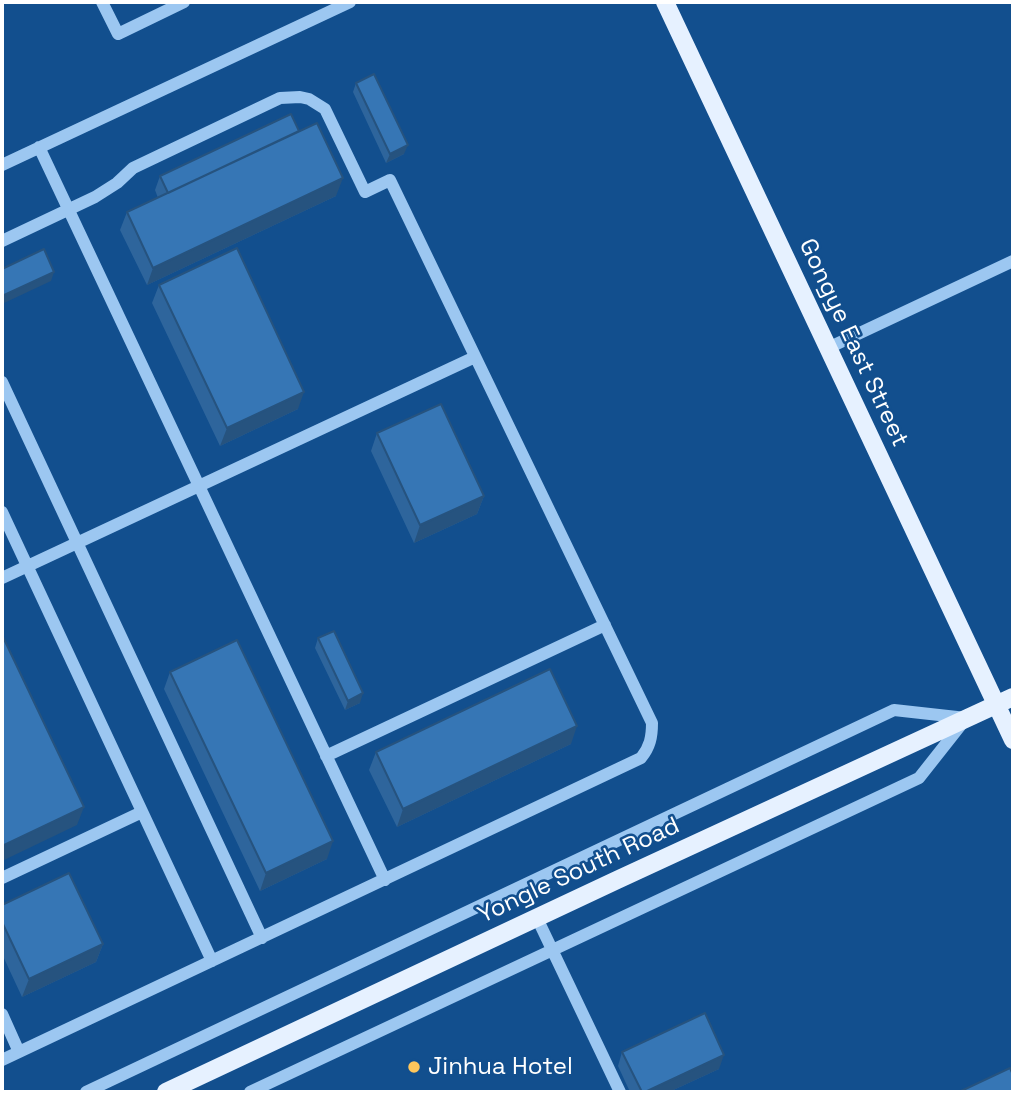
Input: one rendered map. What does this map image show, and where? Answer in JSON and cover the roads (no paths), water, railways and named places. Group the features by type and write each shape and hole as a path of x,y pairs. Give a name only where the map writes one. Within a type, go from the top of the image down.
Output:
{"main road":[{"name":"Gongye East Street","path":"665,2 828,348 1005,701 1013,740"},
{"name":"Yongle South Road","path":"166,1092 1005,701"}],"street":[{"path":"102,2 117,34 184,2"},
{"path":"2,165 350,2"},
{"path":"2,240 94,197 117,183 133,168 280,98 309,99 325,109 365,192 390,180 652,723 652,737 646,752 640,758 2,1060"},
{"path":"40,147 385,880"},
{"path":"828,348 1013,261"},
{"path":"2,578 475,356"},
{"path":"2,382 262,938"},
{"path":"2,512 212,961"},
{"path":"326,756 605,625"},
{"path":"86,1092 894,710 967,719"},
{"path":"250,1092 919,778 967,719"},
{"path":"2,878 142,812"},
{"path":"537,918 620,1092"},
{"path":"2,1014 19,1052"}],"place":[{"name":"Jinhua Hotel","path":"414,1067"}]}
